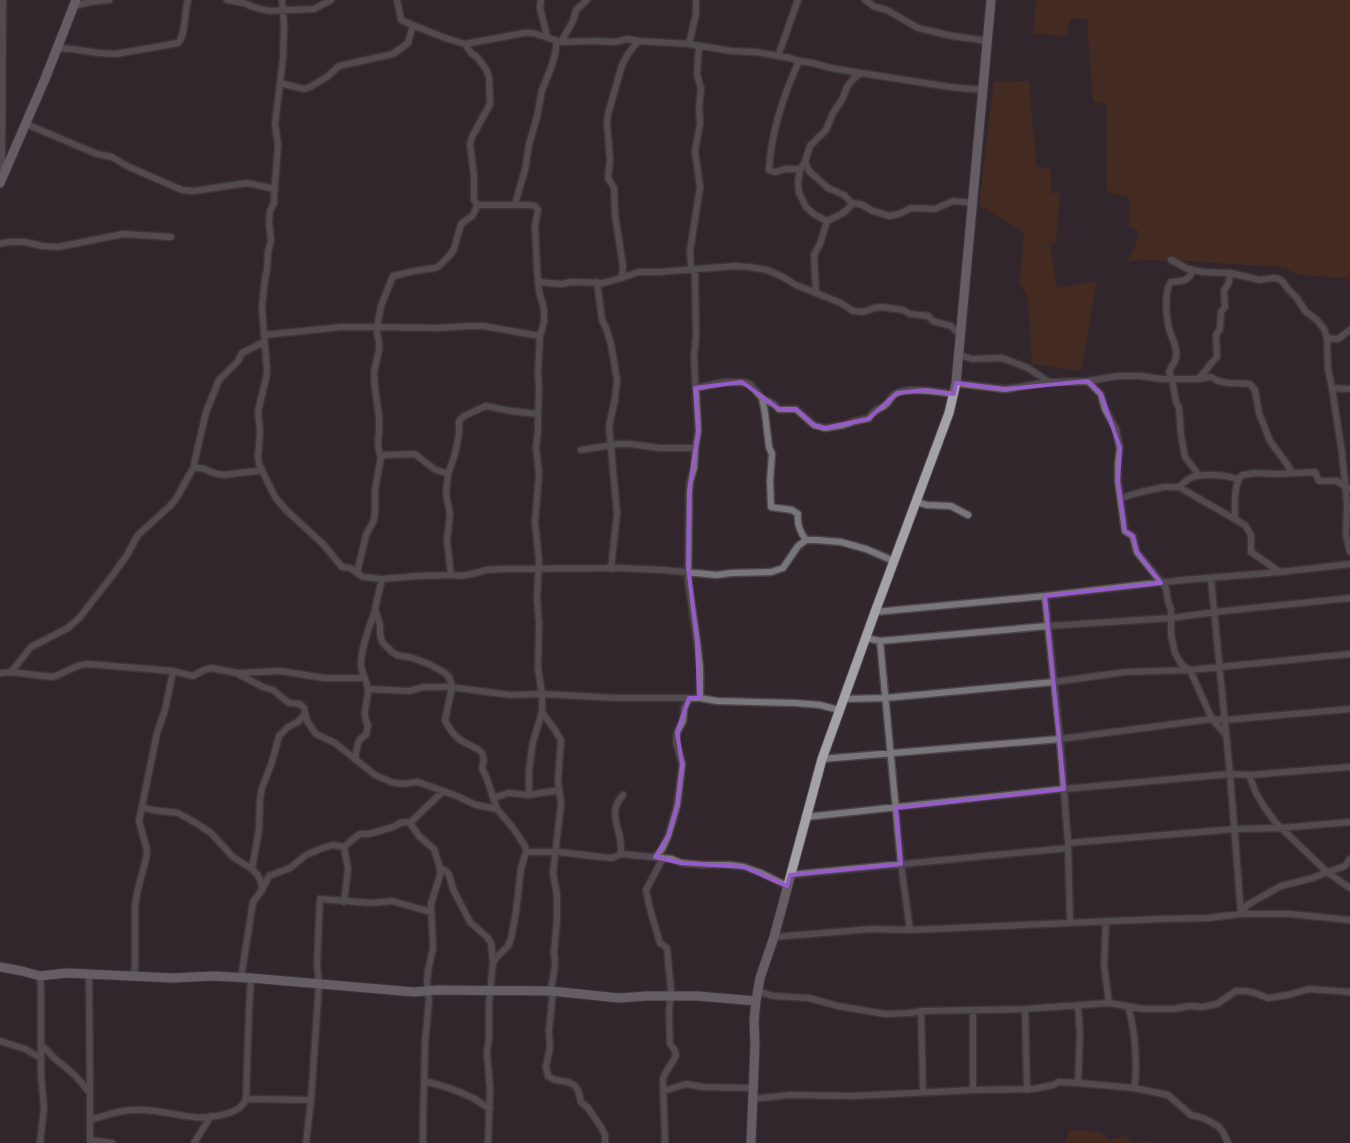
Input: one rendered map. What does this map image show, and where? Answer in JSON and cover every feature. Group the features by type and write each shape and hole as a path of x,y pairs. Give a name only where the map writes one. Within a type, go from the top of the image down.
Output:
{"street":[{"path":"3,0 2,170 4,173"},
{"path":"0,183 45,79 75,2 78,5 109,0"},
{"path":"57,48 116,54 178,44 181,41 188,0"},
{"path":"227,0 269,11 314,9 331,0"},
{"path":"282,0 284,26 275,124 278,145 274,203 268,222 271,241 262,307 267,371 258,411 260,432 258,456 259,464 275,497 286,510 323,544 342,567 350,568 363,577 382,579 419,576 461,576 502,568 611,568 663,570 717,576 778,571 787,564 798,546 806,540 841,542 866,549 894,561"},
{"path":"397,0 400,19 403,21 465,44 524,33 547,36 559,41 615,42 627,39 690,44 778,56 831,68 950,87 983,90"},
{"path":"541,0 540,8 547,36"},
{"path":"515,204 525,170 542,90 552,68 559,41 573,21 576,10 587,0"},
{"path":"690,44 696,14 696,0"},
{"path":"778,56 798,0"},
{"path":"866,0 875,7 887,10 918,28 988,41"},
{"path":"751,1143 755,1044 754,1021 760,978 774,937 822,759 949,413 954,394 960,355 992,0"},
{"path":"280,83 304,89 327,77 339,66 393,54 408,43 413,25"},
{"path":"622,278 623,266 615,215 614,188 608,178 610,159 606,123 622,65 638,41"},
{"path":"357,574 366,535 374,520 375,490 381,457 378,443 380,432 374,372 379,350 377,327 381,306 392,276 435,268 449,256 454,249 461,224 472,216 477,205 474,200 474,176 470,144 490,104 489,77 486,69 465,44"},
{"path":"699,46 697,74 701,89 699,106 700,124 695,151 700,187 690,250 691,267 695,275 696,337 694,357 698,431 694,468 689,491 688,572 700,668 700,698"},
{"path":"799,61 780,106 770,148 769,170 775,172 800,169"},
{"path":"827,221 806,207 799,192 800,169 810,146 826,130 847,87 861,73"},
{"path":"26,124 98,154 112,157 127,166 182,190 194,191 247,183 275,189"},
{"path":"804,162 809,171 828,188 844,195 852,203 860,204 873,211 890,216 911,208 935,208 953,201 973,203"},
{"path":"816,294 814,255 820,244 827,221 849,209 852,203"},
{"path":"477,205 515,204 537,207 538,282 544,309 538,372 540,389 536,448 539,474 535,522 538,568 538,668 542,694 542,712 533,742 529,771 529,795"},
{"path":"0,244 3,242 25,242 58,247 123,234 171,237"},
{"path":"1171,260 1193,270 1211,273 1230,273 1260,280 1274,278 1283,282 1306,312 1321,324 1327,338 1328,370 1348,488 1346,536 1350,552"},
{"path":"538,282 561,284 611,282 639,272 735,266 767,270 816,294 840,303 853,311 863,312 882,307 903,310 910,314 928,316 933,321 950,326 956,331 961,332"},
{"path":"1193,270 1186,280 1171,282 1168,286 1167,310 1169,328 1175,343 1176,358 1169,372 1179,408 1180,435 1185,457 1198,476"},
{"path":"1198,378 1204,374 1217,357 1216,334 1220,329 1220,312 1225,307 1224,291 1229,282 1230,273"},
{"path":"597,282 602,320 611,344 617,380 609,426 617,512 611,568"},
{"path":"195,468 194,464 206,412 220,380 242,353 264,338 320,329 377,327 425,329 483,326 540,336"},
{"path":"1327,338 1338,339 1350,330"},
{"path":"960,355 972,359 1002,358 1028,368 1049,382"},
{"path":"956,383 1005,389 1049,382 1088,381 1118,376 1172,379 1211,377 1228,383 1250,384 1255,390 1259,413 1270,441 1292,473"},
{"path":"1088,381 1101,394 1104,409 1116,428 1120,448 1118,481 1122,498 1121,508 1125,531 1133,536 1137,552 1166,588 1172,618 1171,635 1176,653 1182,665 1190,670 1212,719 1226,735"},
{"path":"695,388 724,382 750,384 762,398 779,409 796,409 814,425 825,428 869,418 871,414 884,406 897,393 926,390 954,394"},
{"path":"1332,388 1350,389"},
{"path":"762,398 769,447 772,454 770,480 771,507 792,510 798,514 797,523 801,534 806,540"},
{"path":"451,575 447,541 450,514 446,497 448,474 459,434 459,422 464,416 486,406 538,414"},
{"path":"581,450 619,444 660,448 695,448"},
{"path":"1342,453 1350,453"},
{"path":"381,457 385,455 415,454 434,469 448,474"},
{"path":"11,672 31,647 68,628 80,617 127,555 138,535 176,499 192,470 199,467 218,474 227,475 262,470"},
{"path":"1234,519 1238,479 1242,475 1315,472 1319,481 1337,481 1348,488"},
{"path":"1179,487 1187,480 1198,476 1220,475 1238,479"},
{"path":"1122,498 1164,487 1179,487 1245,525 1251,535 1251,552 1280,572"},
{"path":"916,502 927,505 951,506 968,515"},
{"path":"875,612 1350,564"},
{"path":"354,759 357,745 362,737 366,735 368,725 364,712 368,689 361,663 382,579"},
{"path":"1211,579 1235,829 1241,914"},
{"path":"1045,596 1064,789 1070,922"},
{"path":"866,638 880,641 1048,626 1172,618 1350,598"},
{"path":"376,609 382,642 387,647 397,655 413,658 438,669 449,678 451,687 450,698 445,720 457,737 481,751 484,755 482,768 497,809 525,846 526,852 521,868 511,939 508,946 493,963"},
{"path":"880,641 901,864 910,930"},
{"path":"843,699 886,698 1054,682 1124,672 1190,670 1350,654"},
{"path":"0,673 11,672 52,677 58,676 80,664 88,664 173,671 193,676 211,668 237,673 280,671 324,678 364,678"},
{"path":"134,976 134,924 137,893 147,850 139,821 157,733 165,710 173,671"},
{"path":"237,673 263,687 273,690 289,703 300,704 304,708 306,721 316,734 335,744 375,775 391,782 403,784 418,782 476,805 497,809"},
{"path":"368,689 408,691 424,687 451,687 510,695 542,694 618,698 700,698 820,705 839,710"},
{"path":"656,856 662,849 668,836 677,805 682,764 676,742 677,732 683,721 684,708 689,698"},
{"path":"822,759 1060,738 1212,719 1225,720 1350,709"},
{"path":"542,712 561,740 558,780 561,804 553,873 558,908 549,1031 550,1047 546,1067 548,1076 555,1080 568,1082 578,1090 581,1102 588,1108 601,1127 605,1135 605,1143"},
{"path":"252,868 258,837 262,788 279,736 288,727 298,722 305,714"},
{"path":"806,817 1064,789 1230,774 1249,775 1350,766"},
{"path":"1249,775 1256,793 1265,808 1281,828 1327,872 1350,888"},
{"path":"494,798 508,793 529,795 559,790"},
{"path":"410,823 442,792"},
{"path":"621,854 614,813 617,802 623,795"},
{"path":"142,807 178,813 211,834 233,857 252,868 261,882 262,890"},
{"path":"344,847 360,834 369,834 406,822 410,823 419,836 434,849 440,868 440,875 431,904 433,948 428,971 423,1143"},
{"path":"790,875 1235,829 1281,828 1350,822"},
{"path":"90,1120 120,1111 132,1110 173,1113 195,1118 228,1113 238,1109 246,1099 249,1008 246,978 253,902 269,876 290,868 306,855 333,845 344,847"},
{"path":"344,847 348,869 344,902"},
{"path":"526,852 555,852 612,858 621,854 656,856 681,863 730,865 744,867 761,873 787,886"},
{"path":"663,858 646,890 660,943 667,948 671,990 669,997 670,1044 676,1055 673,1063 666,1070 663,1079 665,1143"},
{"path":"1241,914 1247,905 1281,886 1336,870 1347,865 1350,859"},
{"path":"440,868 449,875 453,888 470,922 491,943 493,963 490,990 490,1038 487,1054 490,1089 488,1143"},
{"path":"306,1143 319,984 317,964 320,899 371,903 392,901 432,912"},
{"path":"774,937 872,929 910,930 1070,922 1208,918 1241,914 1290,914 1350,920"},
{"path":"1106,922 1104,964 1109,1003"},
{"path":"0,968 40,976 66,973 173,978 214,976 414,992 552,991 619,998 698,996 756,1001"},
{"path":"89,974 90,1142 112,1143"},
{"path":"40,976 41,1075 44,1108 40,1143"},
{"path":"757,991 773,996 808,998 838,1006 885,1014 921,1011 1025,1009 1109,1003 1144,1009 1174,1009 1217,1004 1236,991 1246,991 1268,998 1309,989 1350,992"},
{"path":"1078,1006 1080,1033 1078,1082"},
{"path":"1128,1007 1133,1034 1136,1070 1134,1088"},
{"path":"1025,1009 1027,1090"},
{"path":"973,1010 973,1090"},
{"path":"921,1011 923,1092"},
{"path":"0,1041 25,1048 41,1058"},
{"path":"42,1046 71,1071 90,1092"},
{"path":"424,1080 473,1098 483,1106 490,1108"},
{"path":"752,1099 790,1095 854,1096 973,1090 1027,1090 1059,1082 1078,1082 1134,1088 1168,1095 1191,1115 1203,1118 1218,1126 1228,1143"},
{"path":"664,1090 686,1084 703,1087 752,1088"},
{"path":"246,1099 311,1100"},
{"path":"194,1143 211,1116"}],"highlighted area":[{"path":"1088,381 1101,394 1120,448 1118,481 1125,531 1133,536 1137,552 1161,583 1045,596 1064,789 896,808 901,864 790,875 787,886 744,867 681,863 655,857 668,836 677,805 682,764 677,732 689,698 699,698 697,642 688,566 689,491 698,431 695,388 742,382 779,409 796,409 814,425 825,428 868,419 897,393 926,390 954,394 956,383 1005,389"}],"shaded area":[{"path":"1036,0 1350,0 1350,278 1299,275 1283,267 1184,261 1127,261 1135,249 1138,230 1129,227 1129,197 1107,192 1106,104 1093,102 1087,19 1071,18 1066,36 1033,34"},
{"path":"1029,81 1037,166 1051,170 1051,193 1060,193 1056,242 1050,244 1057,288 1097,281 1081,371 1032,364 1028,298 1020,283 1024,232 979,205 994,82"},
{"path":"1069,1130 1099,1132 1110,1140 1123,1136 1133,1142 1149,1141 1153,1143 1066,1143"}]}
